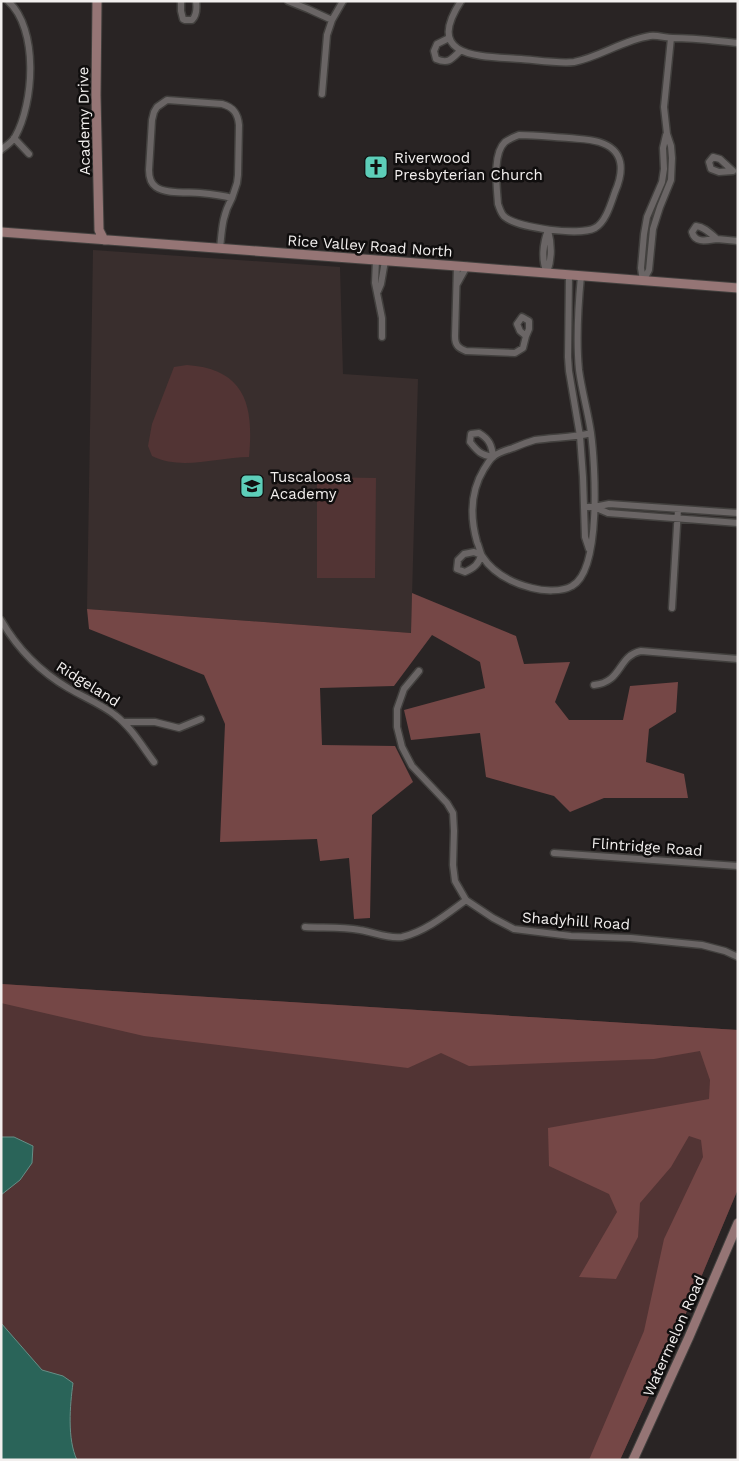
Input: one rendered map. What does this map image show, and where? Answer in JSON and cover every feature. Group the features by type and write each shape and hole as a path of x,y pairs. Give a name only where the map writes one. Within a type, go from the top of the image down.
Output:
{"street":[{"name":"Academy Drive","path":"97,1 96,95 99,230 104,240"},
{"path":"181,1 183,18 188,21 194,18 196,1"},
{"path":"288,1 308,8 332,20"},
{"path":"322,94 326,42 332,20 343,1"},
{"path":"448,38 451,20 461,1"},
{"path":"1,150 14,138 28,100 29,42 25,28 11,2"},
{"path":"448,38 460,51 478,56 573,62 649,36 738,43"},
{"path":"448,38 437,44 434,51 436,59 444,62 451,60 460,51"},
{"path":"643,281 640,268 644,234 648,217 662,182 664,168 663,148 667,134 664,106 671,38"},
{"path":"220,249 222,222 232,198 238,175 239,125 236,112 230,106 222,104 173,100 161,103 156,107 152,120 149,176 152,184 158,189 168,191 232,198"},
{"path":"519,135 592,140 606,144 617,154 622,168 619,182 601,223 596,228 588,230 548,230 511,221 500,211 498,204 497,168 501,146 506,140 519,135"},
{"path":"14,138 29,154"},
{"path":"547,274 543,263 544,239 548,230"},
{"name":"Rice Valley Road North","path":"1,232 738,288"},
{"path":"717,239 738,241"},
{"path":"380,261 381,284 377,292 382,318 382,337"},
{"path":"457,266 455,342 459,349 466,351 516,353 523,348 526,336"},
{"path":"457,285 467,266"},
{"path":"569,275 569,371 580,436 584,477 585,537 589,550"},
{"path":"581,276 578,327 579,370 591,434 594,459 593,538 588,562 582,576 572,586 552,591 538,590 517,584 498,573 481,555 472,519 472,504 480,476 493,456 507,450 535,440 591,434"},
{"path":"594,508 609,504 738,513"},
{"path":"584,507 608,513 738,523"},
{"path":"672,608 678,509"},
{"name":"Ridgeland","path":"1,620 24,652 46,672 57,681 114,714 124,722 154,762"},
{"path":"594,685 603,684 610,680 628,656 634,652 738,659"},
{"name":"Shadyhill Road","path":"418,671 404,689 397,709 397,727 402,747 412,766 447,802 453,813 455,881 466,900 514,929 571,936 631,938 702,945 725,951 738,958"},
{"path":"124,722 155,722 179,728 201,719"},
{"name":"Flintridge Road","path":"554,853 738,866"},
{"path":"305,927 361,930 380,936 400,937 416,932 443,917 466,900"},
{"name":"Watermelon Road","path":"633,1460 738,1223"}],"shaded area":[{"name":"Tuscaloosa Academy","path":"93,250 340,267 343,374 418,379 411,633 87,609"},
{"path":"187,365 207,368 222,374 233,382 242,393 250,421 249,457 187,463 163,460 152,456 148,446 152,424 174,367"},
{"path":"317,477 376,478 375,578 317,578"},
{"path":"412,593 516,636 524,664 570,662 555,702 569,720 623,720 630,686 678,682 676,712 649,729 646,762 684,774 688,798 604,798 570,812 554,796 486,777 480,733 411,740 404,710 485,688 480,662 432,635 394,686 320,688 322,745 395,746 413,782 372,815 370,918 354,919 349,858 320,861 317,839 220,842 225,724 204,675 89,629 87,609 411,633"},
{"path":"1,984 738,1030 738,1189 676,1337 620,1460 1,1460"},
{"path":"1,984 738,1030 738,1189 676,1337 620,1460 589,1460 644,1331 664,1239 703,1157 701,1140 689,1136 671,1167 640,1203 638,1237 616,1279 579,1277 617,1212 609,1194 549,1166 548,1128 709,1099 710,1080 700,1051 654,1059 469,1066 441,1053 408,1068 144,1036 1,1003"},
{"path":"1,1137 14,1137 33,1146 32,1163 20,1180 1,1195"},
{"path":"1,1323 42,1370 63,1376 73,1383 70,1411 71,1432 77,1460 1,1460"}],"place":[{"name":"Riverwood Presbyterian Church","path":"376,167"},
{"name":"Tuscaloosa Academy","path":"252,486"}]}
